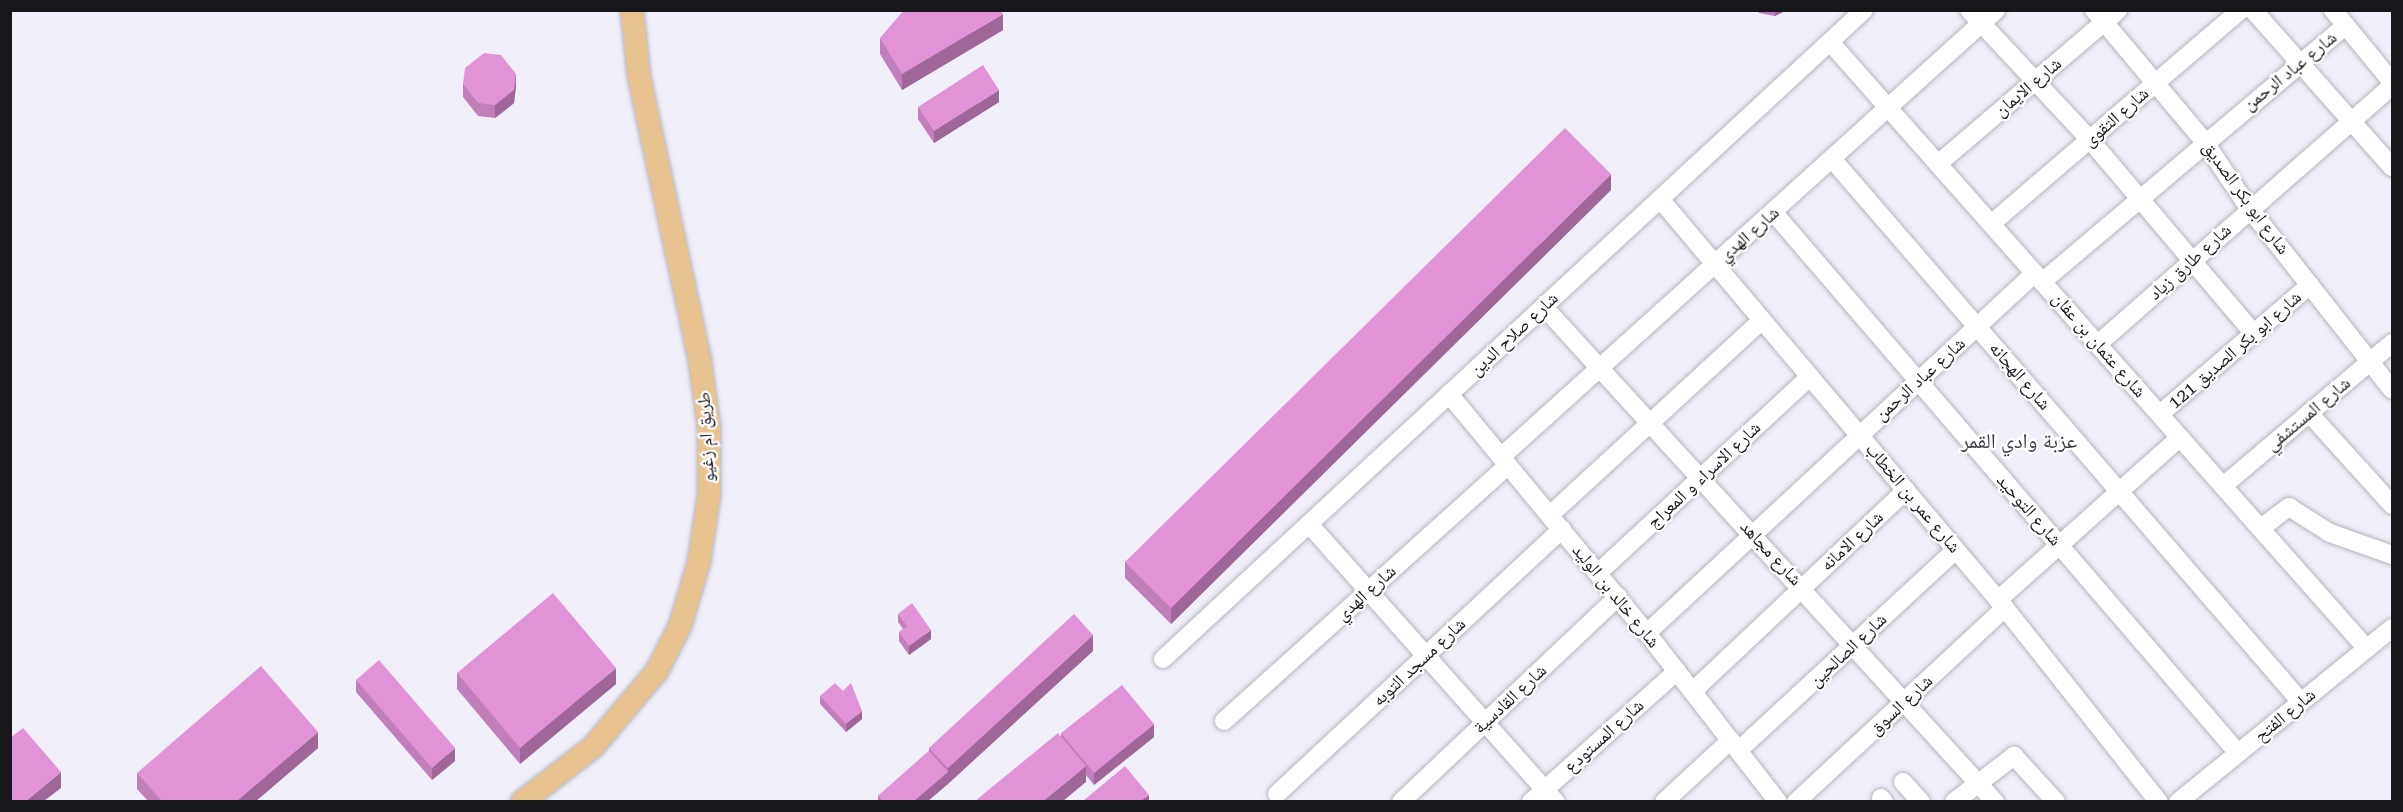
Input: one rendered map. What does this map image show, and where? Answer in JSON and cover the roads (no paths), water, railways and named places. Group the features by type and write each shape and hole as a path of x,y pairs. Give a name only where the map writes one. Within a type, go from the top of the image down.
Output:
{"main road":[{"name":"طريق ام زغيو","path":"522,801 593,747 657,671 690,594 709,495 709,427 700,361 645,108 632,10"}],"street":[{"name":"شارع صلاح الدين","path":"1163,659 1864,10"},
{"name":"شارع الهدي","path":"1224,721 1368,590 1600,368 1833,160 1975,17 1996,10"},
{"name":"شارع التقوى","path":"1992,224 2241,10"},
{"path":"2253,10 2353,120 2392,167"},
{"name":"شارع ابو بكر الصديق","path":"2105,14 2204,141 2249,208 2392,390"},
{"name":"شارع الايمان","path":"1938,164 2036,82 2105,14"},
{"path":"2337,14 2392,84"},
{"name":"شارع عباد الرحمن","path":"1647,633 1752,533 1977,327 2141,197 2204,141 2301,63 2337,14"},
{"path":"1975,17 2141,197 2254,333"},
{"name":"شارع عثمان بن عفان","path":"1830,42 2367,649"},
{"name":"شارع طارق زياد","path":"2098,345 2249,208 2392,84"},
{"name":"شارع الهجانه","path":"1833,160 2301,702"},
{"name":"شارع عمر بن الخطاب","path":"1660,199 2002,604 2159,801"},
{"name":"شارع التوحيد","path":"1774,213 2238,753"},
{"name":"شارع ابو بكر الصديق 121","path":"2160,414 2310,285"},
{"name":"شارع مجاهد","path":"1544,307 1906,700 1995,801"},
{"path":"1550,515 1762,320"},
{"name":"شارع المستشفي","path":"2223,486 2392,343"},
{"name":"شارع الاسراء و المعراج","path":"1598,573 1810,377"},
{"name":"شارع خالد بن الوليد","path":"1449,394 1618,597 1778,801"},
{"path":"2309,413 2392,505"},
{"name":"شارع السوق","path":"1796,801 1906,700 2059,544 2180,437"},
{"name":"شارع الامانه","path":"1693,691 1906,490"},
{"path":"2261,528 2289,507 2330,533 2392,555"},
{"path":"1309,524 1550,795"},
{"name":"شارع مسجد التوبه","path":"1277,794 1562,529"},
{"name":"شارع الصالحين","path":"1664,801 1735,745 1854,644 1956,550"},
{"name":"شارع القادسية","path":"1401,801 1618,597"},
{"name":"شارع الفتح","path":"2178,801 2392,628"},
{"name":"شارع المستودع","path":"1531,801 1550,795 1677,671"},
{"path":"1954,801 2019,757 2056,801"},
{"path":"1903,782 1921,801"}],"district":[{"name":"عزبة وادي القمر","path":"2019,441"}]}
